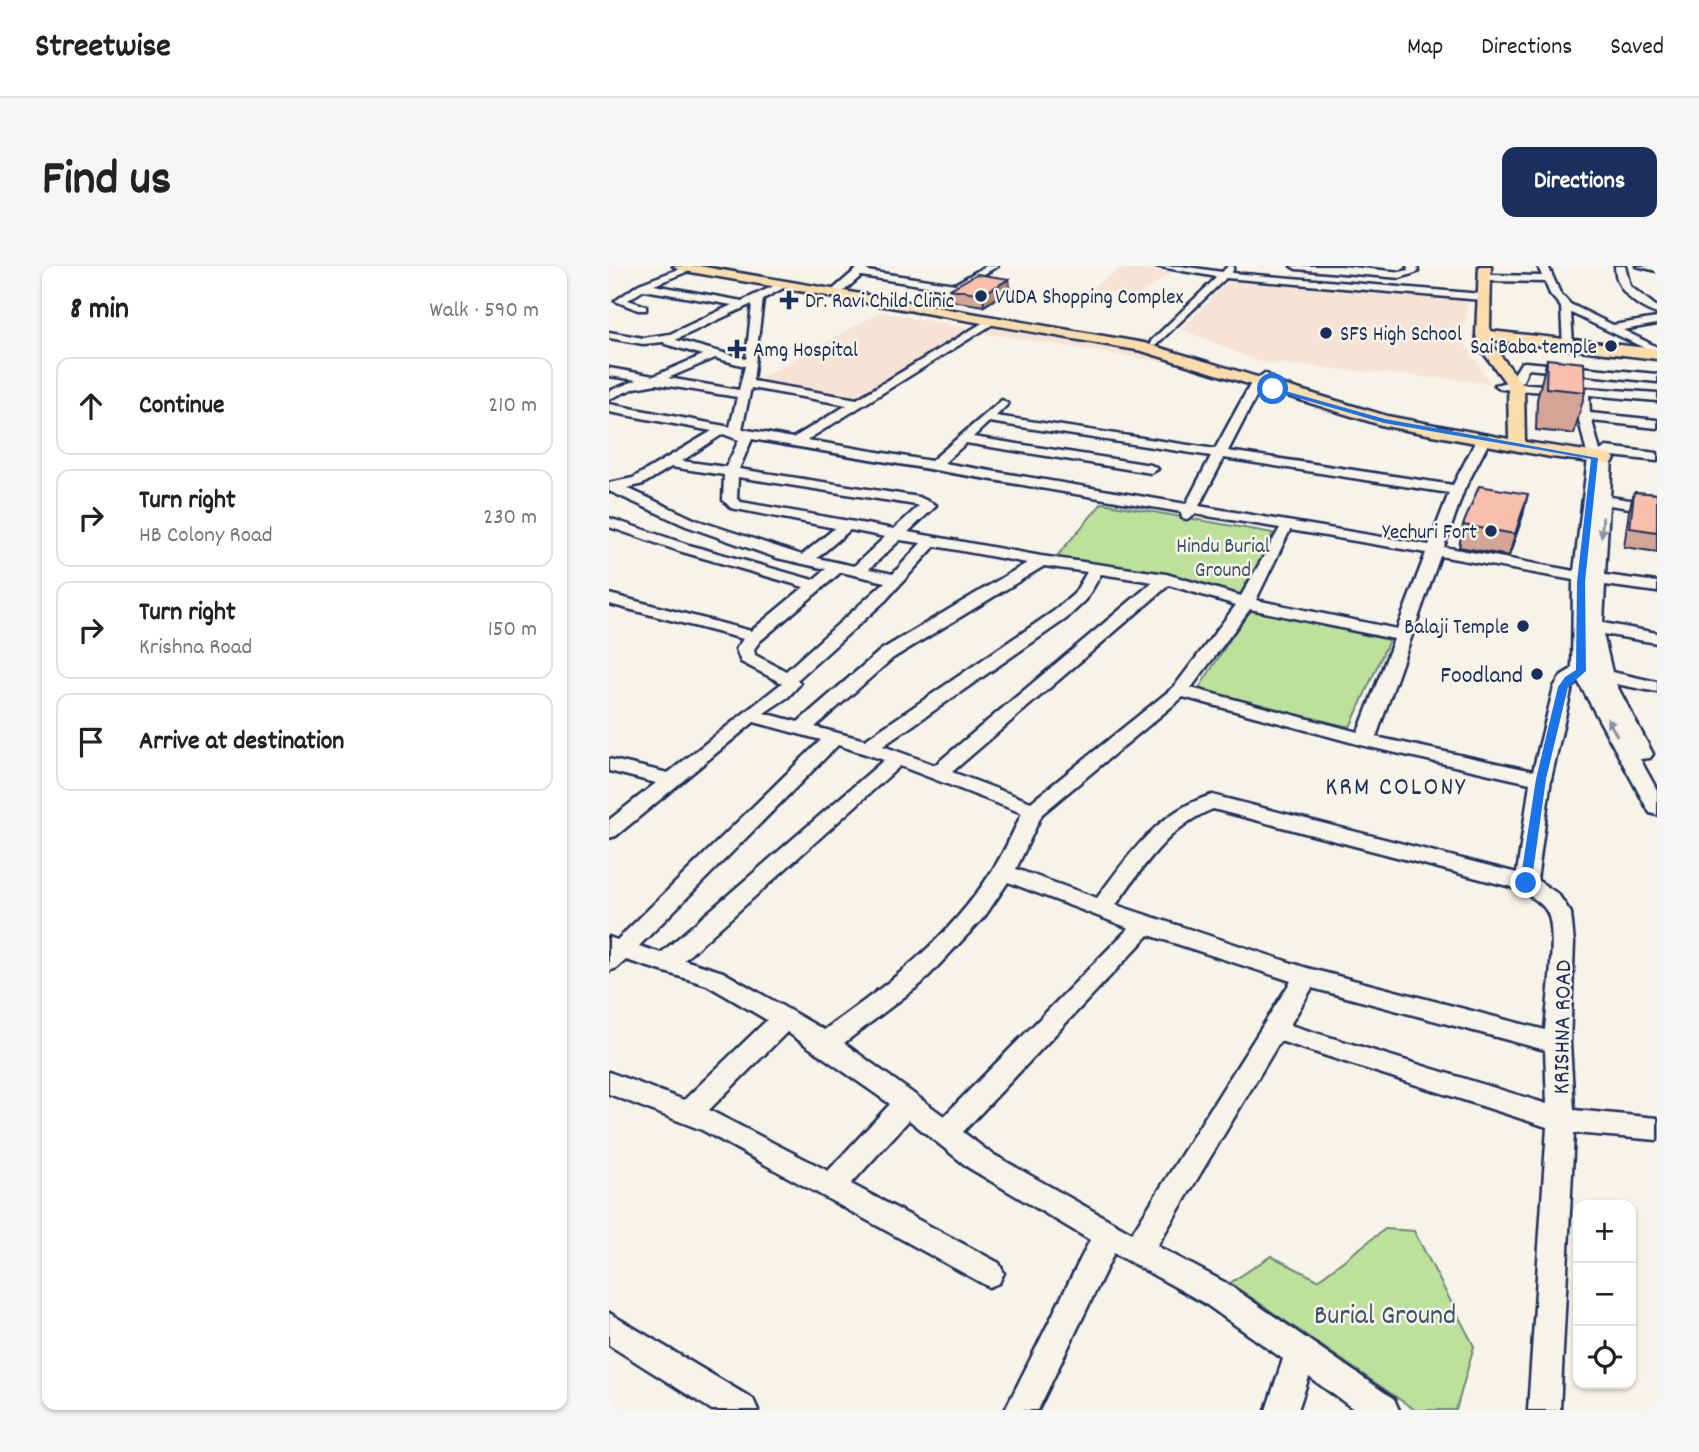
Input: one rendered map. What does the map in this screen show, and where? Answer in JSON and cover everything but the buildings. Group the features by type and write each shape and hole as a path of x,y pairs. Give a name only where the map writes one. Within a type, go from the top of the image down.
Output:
{"main road":[{"path":"691,267 722,268 836,293"},
{"path":"691,267 782,286 1155,343 1364,416 1483,440 1600,454"},
{"path":"1482,270 1478,296 1478,335 1509,384 1510,439"},
{"path":"921,307 1144,347 1383,415 1600,454"},
{"path":"1478,335 1657,352"}],"street":[{"path":"921,307 993,266"},
{"path":"1160,266 1229,270 1288,280 1478,296"},
{"path":"1288,280 1296,266 1405,275 1413,272 1412,266"},
{"path":"1543,266 1547,279 1566,306 1657,352"},
{"path":"1620,266 1619,276 1623,287 1657,311"},
{"path":"1641,266 1657,268"},
{"path":"642,308 619,303 643,286 691,267"},
{"path":"836,293 862,269 956,287"},
{"path":"1155,343 1229,270"},
{"path":"1482,270 1547,279"},
{"path":"643,286 743,304"},
{"path":"609,335 643,341 673,337 782,286"},
{"path":"758,297 741,435 731,471 730,500 736,505 1041,561 1166,579 1246,603 1405,636"},
{"path":"1644,303 1657,303"},
{"path":"1566,306 1567,344"},
{"path":"795,442 993,321"},
{"path":"1610,329 1657,321"},
{"path":"673,337 671,344 751,364"},
{"path":"609,395 632,385 652,381 712,355"},
{"path":"1509,384 1519,379 1519,373 1525,365 1650,377 1642,397 1653,423 1584,416"},
{"path":"609,372 652,381 859,403"},
{"path":"1188,512 1261,380"},
{"path":"1509,384 1583,393 1657,397"},
{"path":"1583,393 1584,416 1600,454 1604,500 1590,578 1595,652 1602,675 1657,778"},
{"path":"934,465 1002,404"},
{"path":"609,408 741,435 1550,576 1561,574 1657,587"},
{"path":"609,414 717,434 795,442 934,465 1284,532 1432,554"},
{"path":"986,418 1457,489"},
{"path":"636,488 717,434"},
{"path":"963,439 1151,470"},
{"path":"1365,740 1457,489 1483,440"},
{"path":"1600,454 1657,457"},
{"path":"1600,454 1657,465"},
{"path":"1600,454 1581,671 1641,751 1657,808"},
{"path":"671,463 905,498 929,505 924,512 894,534 857,571"},
{"path":"610,487 636,488 691,523 782,555 895,579"},
{"path":"1604,500 1657,508"},
{"path":"609,522 696,551 815,585"},
{"path":"805,560 846,526"},
{"path":"825,1043 913,978 977,910 1003,872 1034,810 1180,691 1246,603 1284,532"},
{"path":"788,679 879,598 931,541"},
{"path":"802,729 887,654 1041,561"},
{"path":"609,831 750,715 786,690 791,684 788,679 747,658 745,649 754,637 838,567"},
{"path":"868,747 1060,615 1080,597 1097,568"},
{"path":"938,773 1166,579"},
{"path":"609,599 754,637"},
{"path":"1594,627 1657,638"},
{"path":"1102,908 1128,870 1157,837 1201,805 1212,802 1526,883 1541,779 1563,687 1568,679 1581,671 1657,687"},
{"path":"1180,691 1365,740 1541,779"},
{"path":"750,715 868,747 1034,810"},
{"path":"613,952 834,738"},
{"path":"665,963 898,758"},
{"path":"609,765 673,781"},
{"path":"1003,872 1145,925 1306,977 1557,1043"},
{"name":"KRISHNA ROAD","path":"1526,883 1550,900 1560,913 1562,943 1557,1043 1561,1120 1544,1410"},
{"path":"946,1132 1145,925"},
{"path":"613,952 665,963 715,978 785,1018 825,1043 908,1103 979,1160 1215,1293 1383,1410"},
{"path":"1138,1250 1306,977"},
{"path":"688,1113 785,1018"},
{"path":"1275,1030 1561,1120 1657,1129"},
{"path":"609,1083 711,1122 989,1273"},
{"path":"831,1186 908,1103"},
{"path":"1021,1410 1108,1235"},
{"path":"610,1329 742,1410"},
{"path":"1282,1410 1301,1352"}],"shaded area":[{"path":"1125,266 1171,273 1138,296 1090,289"},
{"name":"SFS High School","path":"1231,279 1469,299 1462,339 1490,383 1260,362 1181,329"},
{"path":"881,312 976,329 858,402 755,381"},
{"path":"997,326 1145,350 1181,361 1174,364 984,333"}],"green space":[{"name":"Hindu Burial Ground","path":"1102,503 1273,533 1244,596 1152,573 1056,557"},
{"path":"1249,610 1389,640 1350,727 1197,691"},
{"name":"Burial Ground","path":"1385,1229 1414,1231 1474,1346 1456,1410 1415,1410 1230,1283 1271,1256 1318,1280"}],"place":[{"name":"VUDA Shopping Complex","path":"981,296"},
{"name":"Dr. Ravi Child Clinic","path":"789,300"},
{"name":"SFS High School","path":"1326,333"},
{"name":"Sai Baba temple","path":"1611,346"},
{"name":"Amg Hospital","path":"737,349"},
{"name":"Yechuri Fort","path":"1491,531"},
{"name":"Balaji Temple","path":"1523,626"},
{"name":"Foodland","path":"1537,674"}],"district":[{"name":"KRM COLONY","path":"1396,785"}],"route":[{"path":"1273,389 1384,421 1595,458 1581,582 1581,671 1568,679 1563,687 1541,779 1526,883"}]}
